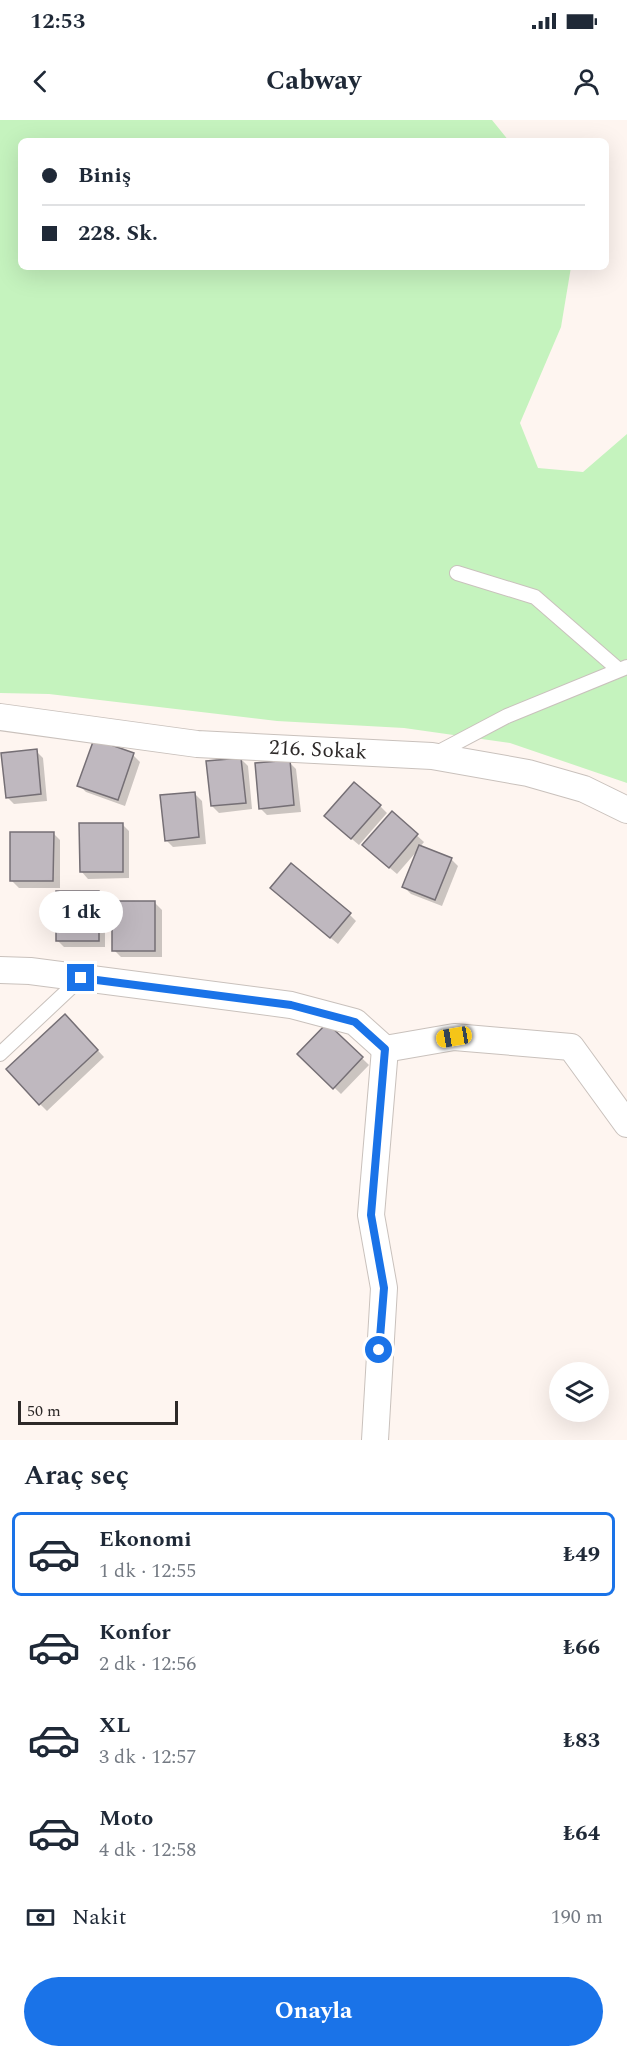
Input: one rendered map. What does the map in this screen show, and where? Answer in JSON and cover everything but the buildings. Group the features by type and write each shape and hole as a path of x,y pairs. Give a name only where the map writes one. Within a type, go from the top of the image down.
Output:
{"street":[{"name":"216. Sokak","path":"0,717 197,744 432,756 528,773 584,789 627,810"},
{"path":"0,970 291,1005 355,1022 385,1049"},
{"path":"385,1049 454,1037 571,1047 627,1124"},
{"path":"375,1440 384,1288 371,1215 385,1049"}],"lane":[{"path":"432,756 507,716 623,669 535,597 456,573"},
{"path":"0,1054 81,978"}],"green space":[{"path":"0,120 492,120 507,138 18,138 18,270 570,270 561,327 520,423 538,468 583,472 627,434 627,783 510,743 404,728 277,721 49,694 0,693"}],"route":[{"path":"81,978 291,1005 355,1022 385,1049 371,1215 384,1288 379,1350"}]}
